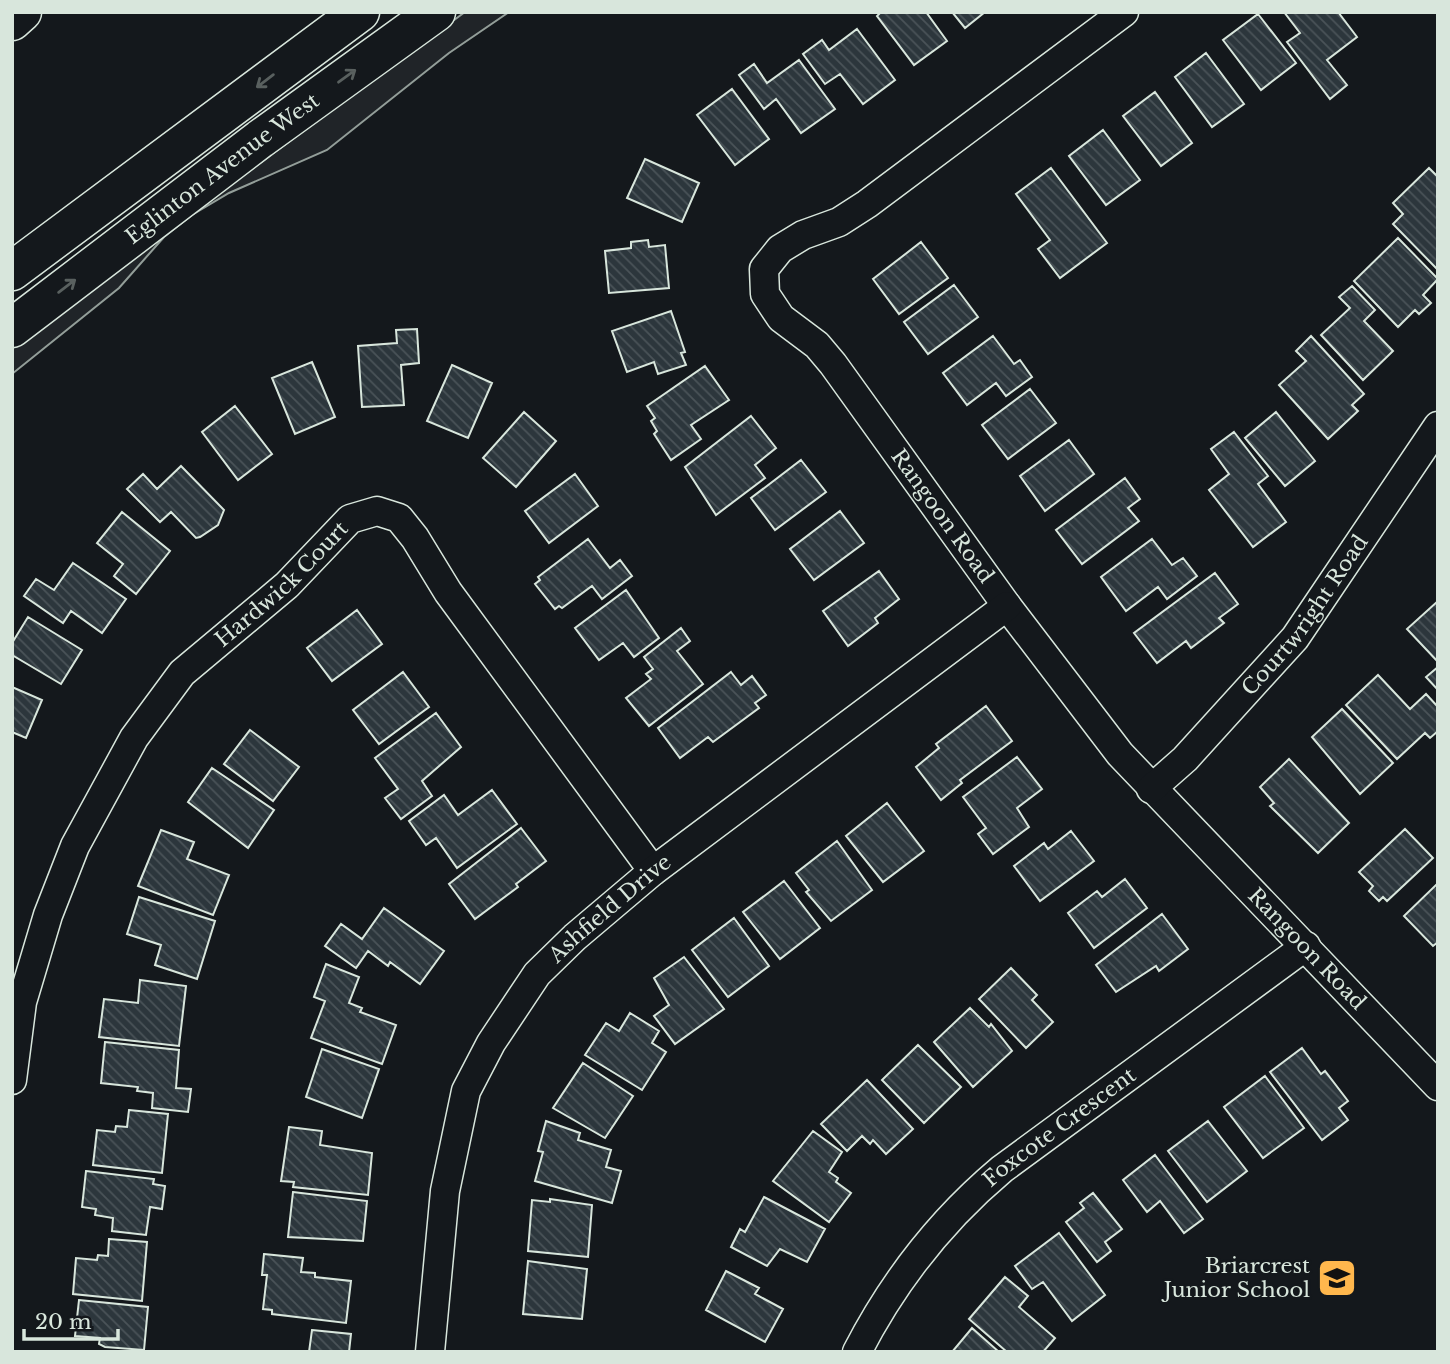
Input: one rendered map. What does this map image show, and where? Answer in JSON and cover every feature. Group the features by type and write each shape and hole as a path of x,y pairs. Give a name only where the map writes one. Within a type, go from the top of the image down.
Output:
{"main road":[{"path":"12,21 22,12"},
{"path":"12,271 360,12"},
{"name":"Eglinton Avenue West","path":"12,328 260,139 436,12"}],"street":[{"name":"Rangoon Road","path":"1124,12 867,204 839,222 803,235 780,249 764,270 765,294 781,318 817,345 833,364 1007,606 1120,754 1438,1086"},
{"name":"Courtwright Road","path":"1151,789 1185,759 1295,638 1438,426"},
{"name":"Hardwick Court","path":"12,1080 22,1003 48,915 75,846 134,738 182,673 287,585 350,519 377,511 399,519 415,538 448,592 653,872"},
{"name":"Ashfield Drive","path":"430,1352 445,1191 467,1091 496,1034 537,974 575,936 653,872 1007,606"},
{"name":"Foxcote Crescent","path":"856,1352 879,1308 909,1264 963,1201 1002,1169 1306,946"}],"shaded area":[{"path":"465,12 509,12 449,53 327,150 229,193 192,215 164,237 119,288 12,374 12,346"}],"building":[{"path":"881,12 926,12 947,41 914,65 877,16"},
{"path":"952,12 985,12 965,28"},
{"path":"1284,12 1338,12 1357,37 1327,60 1347,85 1330,99 1287,42 1300,33"},
{"path":"1258,14 1296,63 1261,90 1223,40"},
{"path":"857,29 895,80 863,104 840,74 825,84 803,54 822,40 829,50"},
{"path":"1206,53 1244,104 1212,127 1175,77"},
{"path":"799,60 835,109 801,133 776,99 764,109 739,75 754,64 767,83"},
{"path":"732,89 769,139 735,165 697,115"},
{"path":"1155,92 1192,143 1161,166 1123,116"},
{"path":"1103,130 1140,180 1106,205 1069,156"},
{"path":"645,159 699,183 682,222 627,198"},
{"path":"1051,168 1107,243 1060,278 1038,249 1050,240 1016,194"},
{"path":"1429,168 1438,177 1438,270 1393,224 1403,214 1393,203"},
{"path":"1398,238 1438,279 1423,295 1431,303 1419,314 1415,310 1398,327 1354,281"},
{"path":"648,240 649,247 665,245 669,288 609,293 605,251 631,248 631,242"},
{"path":"921,242 948,278 899,314 873,279"},
{"path":"954,285 978,317 928,354 904,322"},
{"path":"1352,286 1375,310 1364,321 1393,351 1363,380 1321,335 1350,308 1339,297"},
{"path":"671,311 685,352 681,353 686,365 658,374 654,362 627,372 612,331"},
{"path":"417,329 419,363 401,365 404,405 362,407 358,346 397,343 396,330"},
{"path":"993,336 1014,364 1020,360 1032,377 1006,396 996,383 967,405 943,373"},
{"path":"1311,336 1364,394 1352,405 1358,411 1328,439 1279,385 1306,361 1296,351"},
{"path":"312,362 335,417 295,434 272,378"},
{"path":"452,365 492,383 468,438 427,421"},
{"path":"705,366 729,400 691,425 701,439 671,460 654,434 657,431 651,421 655,418 647,406"},
{"path":"1030,389 1056,423 1008,459 982,425"},
{"path":"235,406 272,454 238,480 202,432"},
{"path":"524,412 556,441 516,487 483,458"},
{"path":"1276,412 1315,461 1285,486 1245,438"},
{"path":"751,416 776,448 755,465 765,478 716,515 685,467"},
{"path":"1234,432 1268,476 1258,484 1286,522 1253,547 1209,490 1229,474 1211,449"},
{"path":"1069,440 1094,474 1045,511 1020,476"},
{"path":"801,460 826,492 775,530 751,498"},
{"path":"181,466 224,510 218,525 196,538 171,512 160,522 127,489 143,474 157,489"},
{"path":"575,474 598,506 549,543 525,511"},
{"path":"1125,478 1140,499 1128,508 1139,521 1082,564 1056,530"},
{"path":"840,511 864,543 814,580 790,549"},
{"path":"122,512 170,551 136,594 114,576 123,564 97,543"},
{"path":"588,539 610,568 620,560 632,576 602,599 592,586 562,608 559,606 555,609 535,584 540,580 538,577"},
{"path":"1152,539 1172,565 1183,558 1197,576 1167,599 1158,587 1126,611 1101,577"},
{"path":"73,563 126,599 102,633 71,611 63,623 24,596 36,579 54,590"},
{"path":"879,571 899,599 875,618 878,623 848,646 823,611"},
{"path":"1215,573 1238,604 1219,618 1224,623 1191,648 1186,641 1157,663 1134,633"},
{"path":"626,590 659,638 634,657 623,643 599,660 575,628"},
{"path":"1438,601 1438,662 1407,629"},
{"path":"357,610 382,644 332,681 307,648"},
{"path":"28,617 82,650 61,684 12,655 12,643"},
{"path":"681,628 690,641 677,651 703,684 649,726 626,698 651,679 646,674 653,669 644,657"},
{"path":"1438,667 1438,690 1426,677"},
{"path":"403,672 429,707 379,744 353,710"},
{"path":"731,672 741,685 752,676 766,695 755,703 759,708 713,742 708,737 680,758 658,728"},
{"path":"1378,675 1410,709 1426,694 1438,707 1438,731 1430,738 1425,733 1397,759 1346,705"},
{"path":"12,687 42,700 26,738 12,732"},
{"path":"986,706 1012,741 960,780 962,783 941,800 916,767 939,748 936,744"},
{"path":"1342,709 1393,763 1360,794 1312,737"},
{"path":"436,713 461,747 422,781 432,796 401,819 385,798 398,789 375,758"},
{"path":"250,730 299,767 273,801 224,764"},
{"path":"1017,757 1042,789 1017,808 1029,827 993,854 978,834 986,828 963,797"},
{"path":"1289,759 1349,823 1318,853 1270,806 1274,803 1260,787"},
{"path":"212,768 274,810 248,848 188,802"},
{"path":"492,790 517,824 457,868 436,838 426,845 409,821 444,795 458,815"},
{"path":"887,803 924,851 883,882 846,836"},
{"path":"521,828 546,861 516,884 518,887 475,919 449,884"},
{"path":"1405,829 1433,858 1387,901 1383,897 1379,901 1369,891 1373,886 1359,872"},
{"path":"161,830 194,842 187,859 229,875 213,915 138,886"},
{"path":"1071,831 1094,861 1040,901 1014,866 1044,843 1048,849"},
{"path":"837,841 872,890 831,921 806,892 809,890 796,873"},
{"path":"1125,879 1147,908 1094,948 1068,913 1097,891 1102,897"},
{"path":"784,881 820,928 780,959 743,912"},
{"path":"1438,883 1438,942 1433,946 1404,916"},
{"path":"139,897 215,921 197,979 155,965 161,945 127,934"},
{"path":"384,908 444,951 420,984 390,962 388,966 368,951 356,968 325,946 341,924 362,939"},
{"path":"1162,914 1188,949 1159,971 1156,966 1116,992 1096,965"},
{"path":"734,918 769,966 728,997 692,950"},
{"path":"684,957 724,1009 675,1044 654,1016 669,1005 654,978"},
{"path":"326,964 359,977 349,1003 362,1008 360,1012 396,1025 382,1064 311,1038 325,1001 314,997"},
{"path":"1011,968 1037,995 1032,1000 1053,1022 1026,1048 979,999"},
{"path":"140,980 186,986 179,1046 99,1037 104,999 138,1003"},
{"path":"970,1008 989,1027 991,1024 1012,1051 973,1087 934,1042"},
{"path":"630,1013 659,1031 652,1043 666,1052 642,1090 585,1055 606,1023 619,1031"},
{"path":"105,1042 179,1050 176,1088 191,1089 188,1112 152,1108 153,1093 137,1091 138,1087 101,1083"},
{"path":"918,1045 961,1087 924,1123 882,1080"},
{"path":"1302,1048 1321,1074 1325,1071 1348,1101 1339,1108 1348,1120 1322,1140 1270,1072"},
{"path":"322,1049 379,1069 362,1118 306,1097"},
{"path":"583,1063 633,1096 605,1138 553,1108"},
{"path":"1265,1076 1304,1128 1263,1158 1224,1107"},
{"path":"867,1080 913,1129 886,1154 873,1140 870,1144 862,1136 847,1151 821,1124"},
{"path":"129,1110 168,1114 162,1173 93,1165 97,1130 115,1132 116,1126 127,1127"},
{"path":"546,1121 580,1133 578,1140 611,1150 606,1167 621,1171 612,1203 535,1181 543,1152 538,1151"},
{"path":"1208,1121 1247,1171 1207,1202 1168,1151"},
{"path":"289,1127 322,1131 320,1145 372,1153 368,1195 293,1187 294,1182 281,1181"},
{"path":"813,1131 842,1152 829,1172 838,1178 836,1182 851,1193 829,1222 773,1181"},
{"path":"1155,1155 1203,1219 1184,1233 1160,1201 1147,1212 1123,1180"},
{"path":"86,1171 154,1179 153,1184 165,1186 162,1209 150,1207 146,1235 112,1231 113,1218 95,1215 96,1209 82,1207"},
{"path":"293,1192 367,1201 363,1241 288,1237"},
{"path":"1093,1193 1122,1229 1105,1242 1111,1251 1097,1262 1066,1222 1084,1208 1080,1203"},
{"path":"764,1197 825,1229 807,1262 780,1249 767,1266 731,1247 740,1229 745,1232"},
{"path":"550,1199 592,1205 588,1257 528,1251 532,1200 550,1202"},
{"path":"1059,1233 1105,1295 1072,1321 1043,1282 1032,1289 1015,1266"},
{"path":"109,1239 147,1242 142,1301 73,1294 76,1258 97,1260 98,1255 108,1256"},
{"path":"264,1254 303,1258 301,1272 315,1273 315,1277 351,1281 346,1323 272,1314 272,1310 263,1309 267,1275 262,1275"},
{"path":"528,1261 587,1269 582,1319 523,1314"},
{"path":"726,1271 759,1288 755,1294 783,1309 765,1342 706,1310"},
{"path":"1005,1277 1028,1296 1019,1307 1055,1338 1043,1352 1007,1352 969,1319"},
{"path":"79,1300 148,1307 144,1350 105,1347 99,1344 100,1338 75,1336"},
{"path":"972,1328 999,1352 952,1352"},
{"path":"312,1330 351,1334 349,1352 309,1352"}],"place":[{"name":"Briarcrest Junior School","path":"1337,1278"}]}
